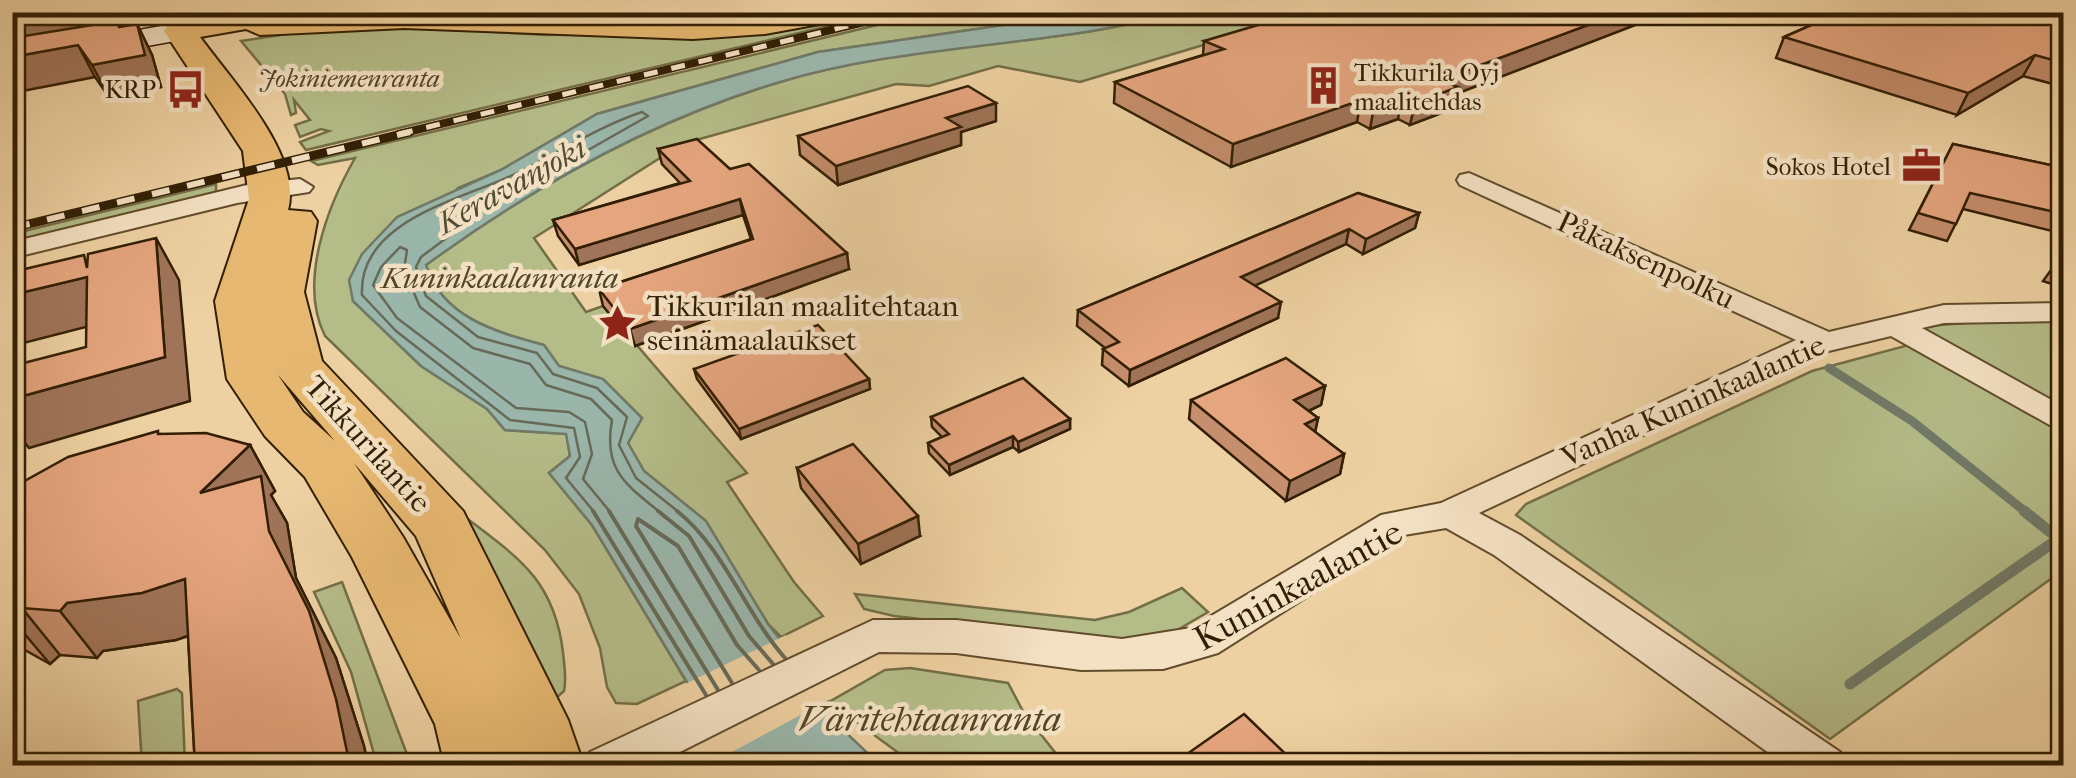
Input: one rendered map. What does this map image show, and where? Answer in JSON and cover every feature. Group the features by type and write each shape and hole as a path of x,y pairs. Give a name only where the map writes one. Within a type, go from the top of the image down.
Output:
{"main road":[{"path":"12,62 193,26 292,12"},
{"path":"556,12 703,22 802,12"},
{"path":"12,72 193,26 364,13 709,30 766,26 836,12"},
{"name":"Tikkurilantie","path":"193,26 280,191 281,292 297,365 442,526 532,720 546,766"},
{"name":"Tikkurilantie","path":"280,191 239,301 252,378 284,424 326,465 381,553 472,723 482,766"}],"street":[{"name":"Påkaksenpolku","path":"1469,180 1823,341"},
{"path":"12,250 280,191"},
{"name":"Vanha Kuninkaalantie","path":"1452,514 1472,500 1823,341 1944,314 2064,312"},
{"path":"1894,325 2064,422"},
{"path":"1452,514 1507,545 1824,766"},
{"name":"Kuninkaalantie","path":"606,766 873,636 895,633 1134,657 1173,653 1204,641 1394,524 1452,514"}],"green space":[{"name":"Jokiniemenranta","path":"853,13 883,13 306,150 300,142 329,131 321,129 300,137 295,125 310,120 294,100 296,113 291,115 285,94 241,41 353,24 548,35 810,23"},
{"name":"Jokiniemenranta","path":"927,13 1086,13 818,52 597,114 501,170 458,188 353,301 421,366 487,409 505,430 567,434 570,456 549,473 592,525 686,681 637,704 616,703 607,687 600,648 579,594 545,550 325,336 317,315 315,269 326,222 355,158 318,165 311,161"},
{"name":"Kuninkaalanranta","path":"1183,13 1310,13 1080,82 998,66 929,86 896,84 682,144 534,238 586,312 603,306 747,473 727,482 794,582 823,616 781,637 768,624 706,521 644,471 628,443 642,418 603,379 559,366 544,345 490,328 458,310 444,298 426,265 595,158 685,116 780,82 854,64 1079,33"},
{"path":"216,184 216,194 13,244 12,234"},
{"path":"2063,319 2063,413 1916,327"},
{"path":"1916,343 2063,431 2063,570 1830,739 1516,515 1526,504 1812,371"},
{"path":"465,517 531,573 551,606 565,676 564,691 555,699"},
{"path":"342,582 411,765 377,765 351,672 314,592"},
{"path":"1182,588 1208,612 1167,636 1123,642 894,616 864,609 855,594 1095,620 1129,612"},
{"name":"Väritehtaanranta","path":"910,668 1008,683 1024,713 1065,765 915,765 829,702 885,670"},
{"path":"177,689 182,693 185,765 142,765 138,701"}],"water":[{"name":"Keravanjoki","path":"1086,13 1183,13 1079,33 854,64 780,82 685,116 595,158 509,208 426,265 444,298 458,310 490,328 544,345 559,366 603,379 642,418 628,443 644,471 706,521 768,624 829,702 839,726 880,765 726,765 728,750 592,525 549,473 570,456 566,434 505,430 487,409 421,366 353,301 349,280 362,254 397,217 501,170 597,114 818,52"}],"pier":[{"path":"786,635 832,698 721,758 723,751 683,685"}],"building":[{"name":"Tikkurila Oyj maalitehdas","path":"1302,12 1623,12 1440,80 1458,87 1415,103 1402,97 1374,107 1361,100 1233,144 1115,82 1224,49 1204,41"},
{"path":"1841,12 2064,12 2064,63 2035,55 1968,93 1784,37"},
{"path":"117,21 119,27 137,24 145,55 92,65 78,45 12,57 12,38"},
{"path":"968,86 996,103 946,118 961,127 836,166 798,136"},
{"path":"697,139 730,169 749,164 847,253 630,329 599,289 753,239 740,199 575,249 553,220 690,181 658,149"},
{"path":"1953,144 2064,168 2064,214 1970,193 1956,224 1918,213"},
{"path":"1358,193 1419,213 1366,239 1349,229 1241,277 1281,302 1130,370 1103,349 1119,342 1078,310"},
{"path":"156,238 165,357 12,399 12,366 86,347 87,277 12,295 12,272 84,255 87,268 88,254"},
{"path":"2064,252 2064,267 2054,263"},
{"path":"818,325 869,379 739,429 694,369"},
{"path":"1286,358 1325,386 1294,400 1318,418 1305,424 1344,454 1290,481 1191,400"},
{"path":"1023,378 1070,419 1018,442 1013,436 949,465 928,443 949,434 931,417"},
{"path":"158,431 206,433 250,445 200,493 261,476 269,531 309,611 336,699 350,766 195,766 185,579 142,593 67,603 60,611 22,608 12,615 12,488 68,457"},
{"path":"853,444 918,516 858,544 797,468"},
{"path":"1244,714 1298,766 1170,766"}],"waterway":[{"path":"1829,368 1912,421 2027,513"},
{"path":"2024,511 2059,539"},
{"path":"1850,684 2059,539"}],"railway":[{"path":"399,134 906,12"},
{"path":"12,228 410,132"}],"place":[{"name":"Tikkurila Oyj maalitehdas","path":"1324,86"},
{"name":"KRP","path":"186,89"},
{"name":"Sokos Hotel","path":"1921,166"},
{"name":"Tikkurilan maalitehtaan seinämaalaukset","path":"617,323"}]}
